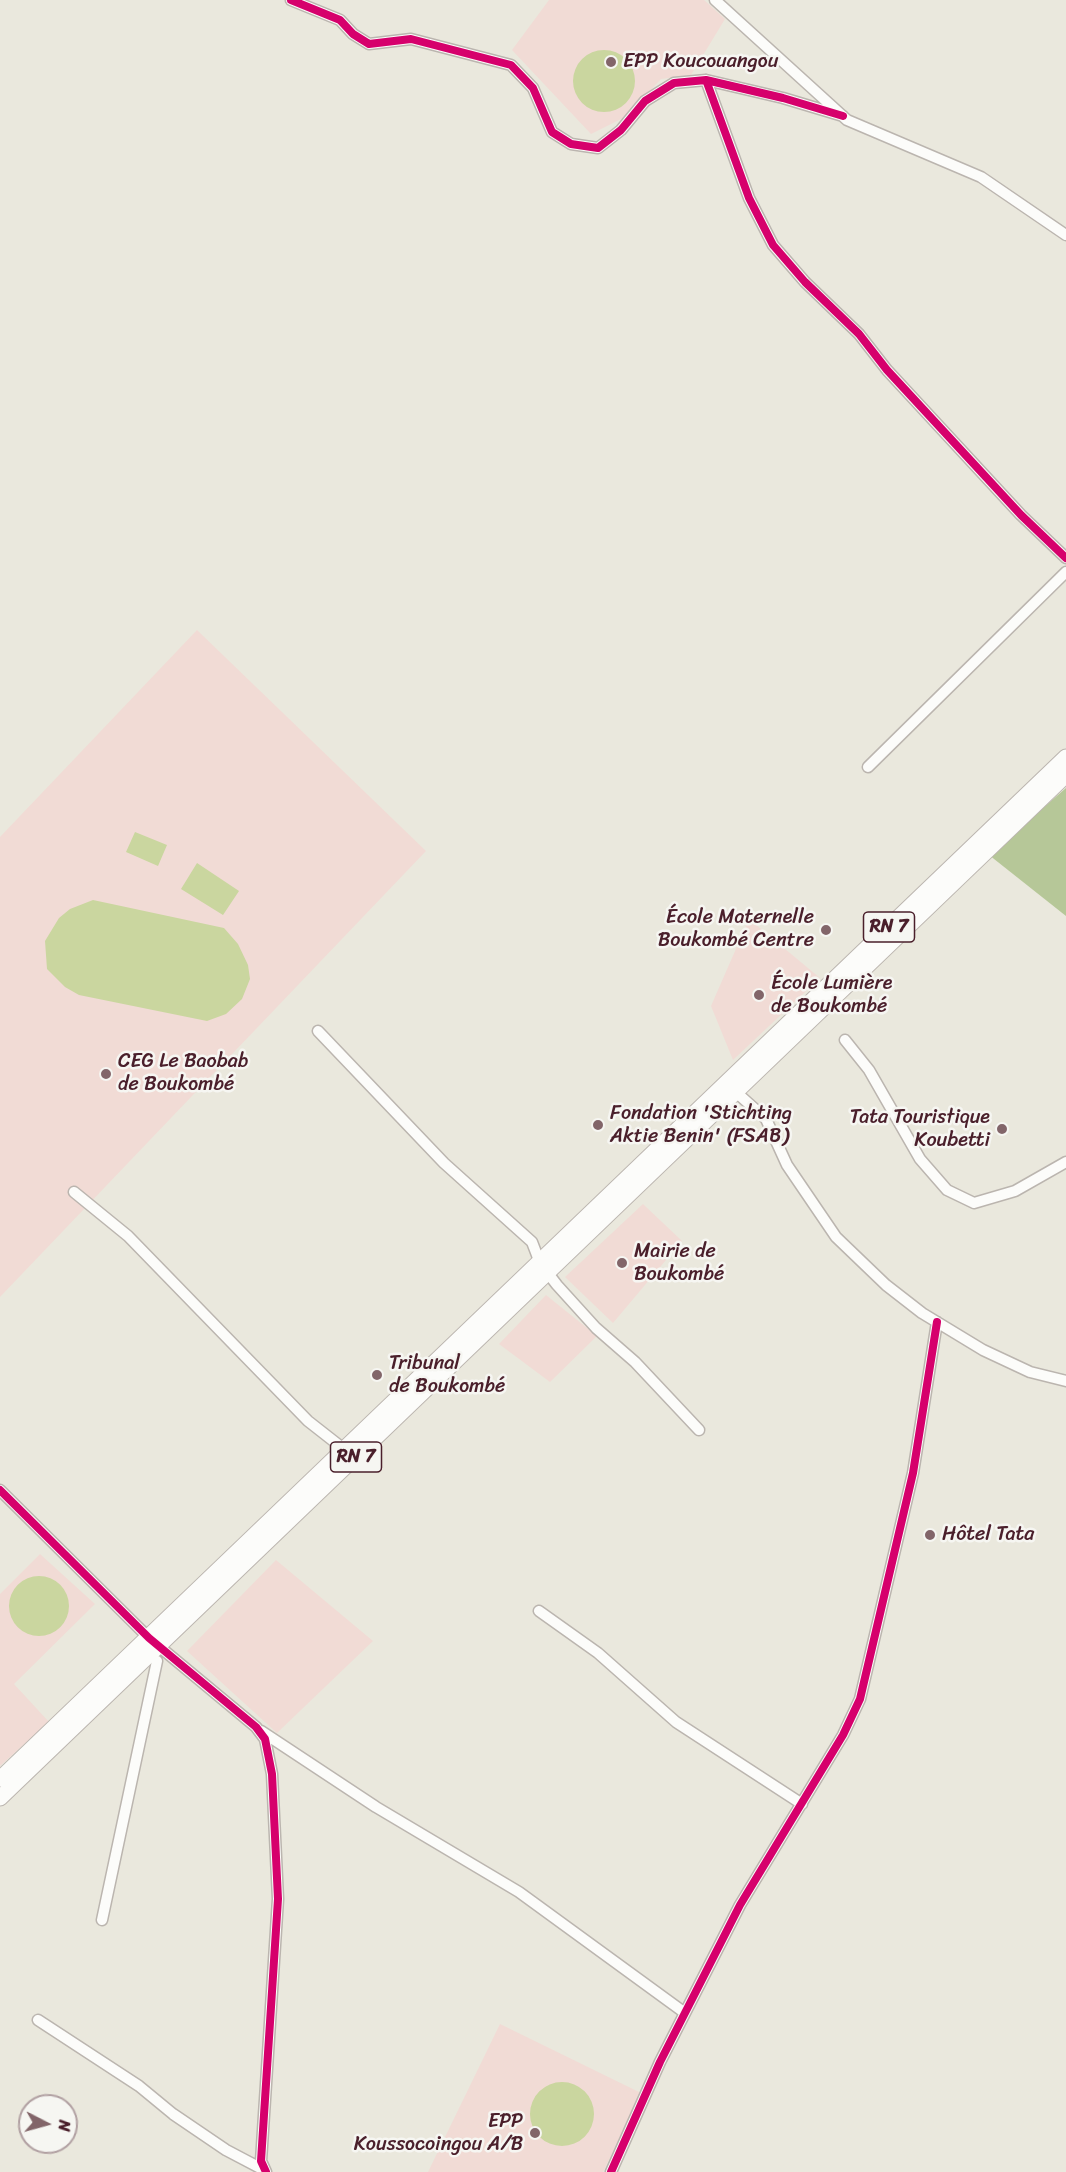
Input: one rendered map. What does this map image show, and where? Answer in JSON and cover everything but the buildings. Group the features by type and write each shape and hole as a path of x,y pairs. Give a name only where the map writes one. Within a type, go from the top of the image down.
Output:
{"main road":[{"name":"RN 7","path":"0,1798 544,1268 713,1107 1066,757"},
{"name":"RN 7","path":"713,1107 737,1093 1066,775"},
{"name":"RN 7","path":"0,1779 155,1649 345,1450 544,1268"}],"street":[{"path":"291,0 340,20 353,34 369,44 411,39 511,65 533,88 552,132 571,144 598,148 621,130 645,101 674,83 706,80 783,98 843,116 981,177 1066,235"},
{"path":"715,0 843,116"},
{"path":"706,80 749,198 773,245 805,282 859,334 887,370 1021,515 1066,558"},
{"path":"868,766 1066,572"},
{"path":"318,1031 444,1163 532,1242 544,1268 596,1328 635,1362 699,1430"},
{"path":"845,1040 869,1070 920,1159 947,1190 974,1203 1015,1191 1066,1162"},
{"path":"737,1093 766,1119 787,1165 836,1237 886,1285 937,1322 983,1350 1030,1372 1066,1381"},
{"path":"74,1192 128,1236 308,1420 345,1450"},
{"path":"611,2172 685,2013 740,1905 843,1735 860,1700 913,1473 937,1322"},
{"path":"0,1490 155,1649 256,1727 376,1807 519,1892 685,2013"},
{"path":"539,1611 598,1653 676,1722 801,1804"},
{"path":"102,1920 155,1649"},
{"path":"256,1727 265,1739 272,1774 278,1899 261,2161 265,2171"},
{"path":"38,2020 139,2086 173,2114 226,2150 265,2171"}],"shaded area":[{"name":"EPP Koucouangou","path":"549,0 704,0 725,19 691,75 661,79 625,117 591,134 512,50"},
{"name":"CEG Le Baobab de Boukombé","path":"197,630 426,851 0,1297 0,837"},
{"name":"École Lumière de Boukombé","path":"749,919 820,978 733,1060 711,1006"},
{"name":"Mairie de Boukombé","path":"643,1204 682,1241 613,1323 565,1277"},
{"path":"546,1295 597,1336 550,1382 499,1344"},
{"path":"40,1554 95,1604 14,1684 49,1722 0,1766 0,1594"},
{"path":"276,1560 373,1641 277,1733 187,1651"},
{"name":"EPP Koussocoingou A/B","path":"500,2024 641,2093 603,2172 428,2172"}],"green space":[{"path":"604,50 616,52 626,59 633,69 635,81 633,93 626,103 616,110 604,112 592,110 582,103 575,93 573,81 575,69 582,59 592,52"},
{"path":"1066,788 1066,916 989,855"},
{"path":"135,832 167,845 158,866 126,852"},
{"path":"197,863 239,891 223,915 181,889"},
{"path":"93,900 224,928 238,944 248,965 250,979 242,999 226,1014 207,1021 79,995 65,987 47,969 45,941 59,918 70,909"},
{"path":"33,1576 45,1576 56,1581 64,1589 69,1606 67,1618 56,1631 45,1636 33,1636 22,1631 14,1623 9,1612 9,1600 14,1589 22,1581"},
{"path":"562,2082 574,2084 585,2091 592,2102 594,2114 592,2126 585,2137 574,2144 562,2146 550,2144 539,2137 532,2126 530,2114 532,2102 539,2091 550,2084"}],"cycle path":[{"path":"291,0 340,20 353,34 369,44 411,39 511,65 533,88 552,132 571,144 598,148 621,130 645,101 674,83 706,80 783,98 843,116"},
{"path":"706,80 749,198 773,245 805,282 859,334 887,370 1021,515 1066,558"},
{"path":"611,2172 660,2062 740,1905 843,1735 860,1699 913,1473 937,1322"},
{"path":"0,1490 149,1638 256,1727 265,1739 272,1774 278,1899 261,2161 266,2172"}],"place":[{"name":"EPP Koucouangou","path":"611,62"},
{"name":"École Maternelle Boukombé Centre","path":"826,930"},
{"name":"École Lumière de Boukombé","path":"759,995"},
{"name":"CEG Le Baobab de Boukombé","path":"106,1074"},
{"name":"Fondation 'Stichting Aktie Benin' (FSAB)","path":"598,1125"},
{"name":"Tata Touristique Koubetti","path":"1002,1129"},
{"name":"Mairie de Boukombé","path":"622,1263"},
{"name":"Tribunal de Boukombé","path":"377,1375"},
{"name":"Hôtel Tata","path":"930,1535"},
{"name":"EPP Koussocoingou A/B","path":"535,2133"}]}
